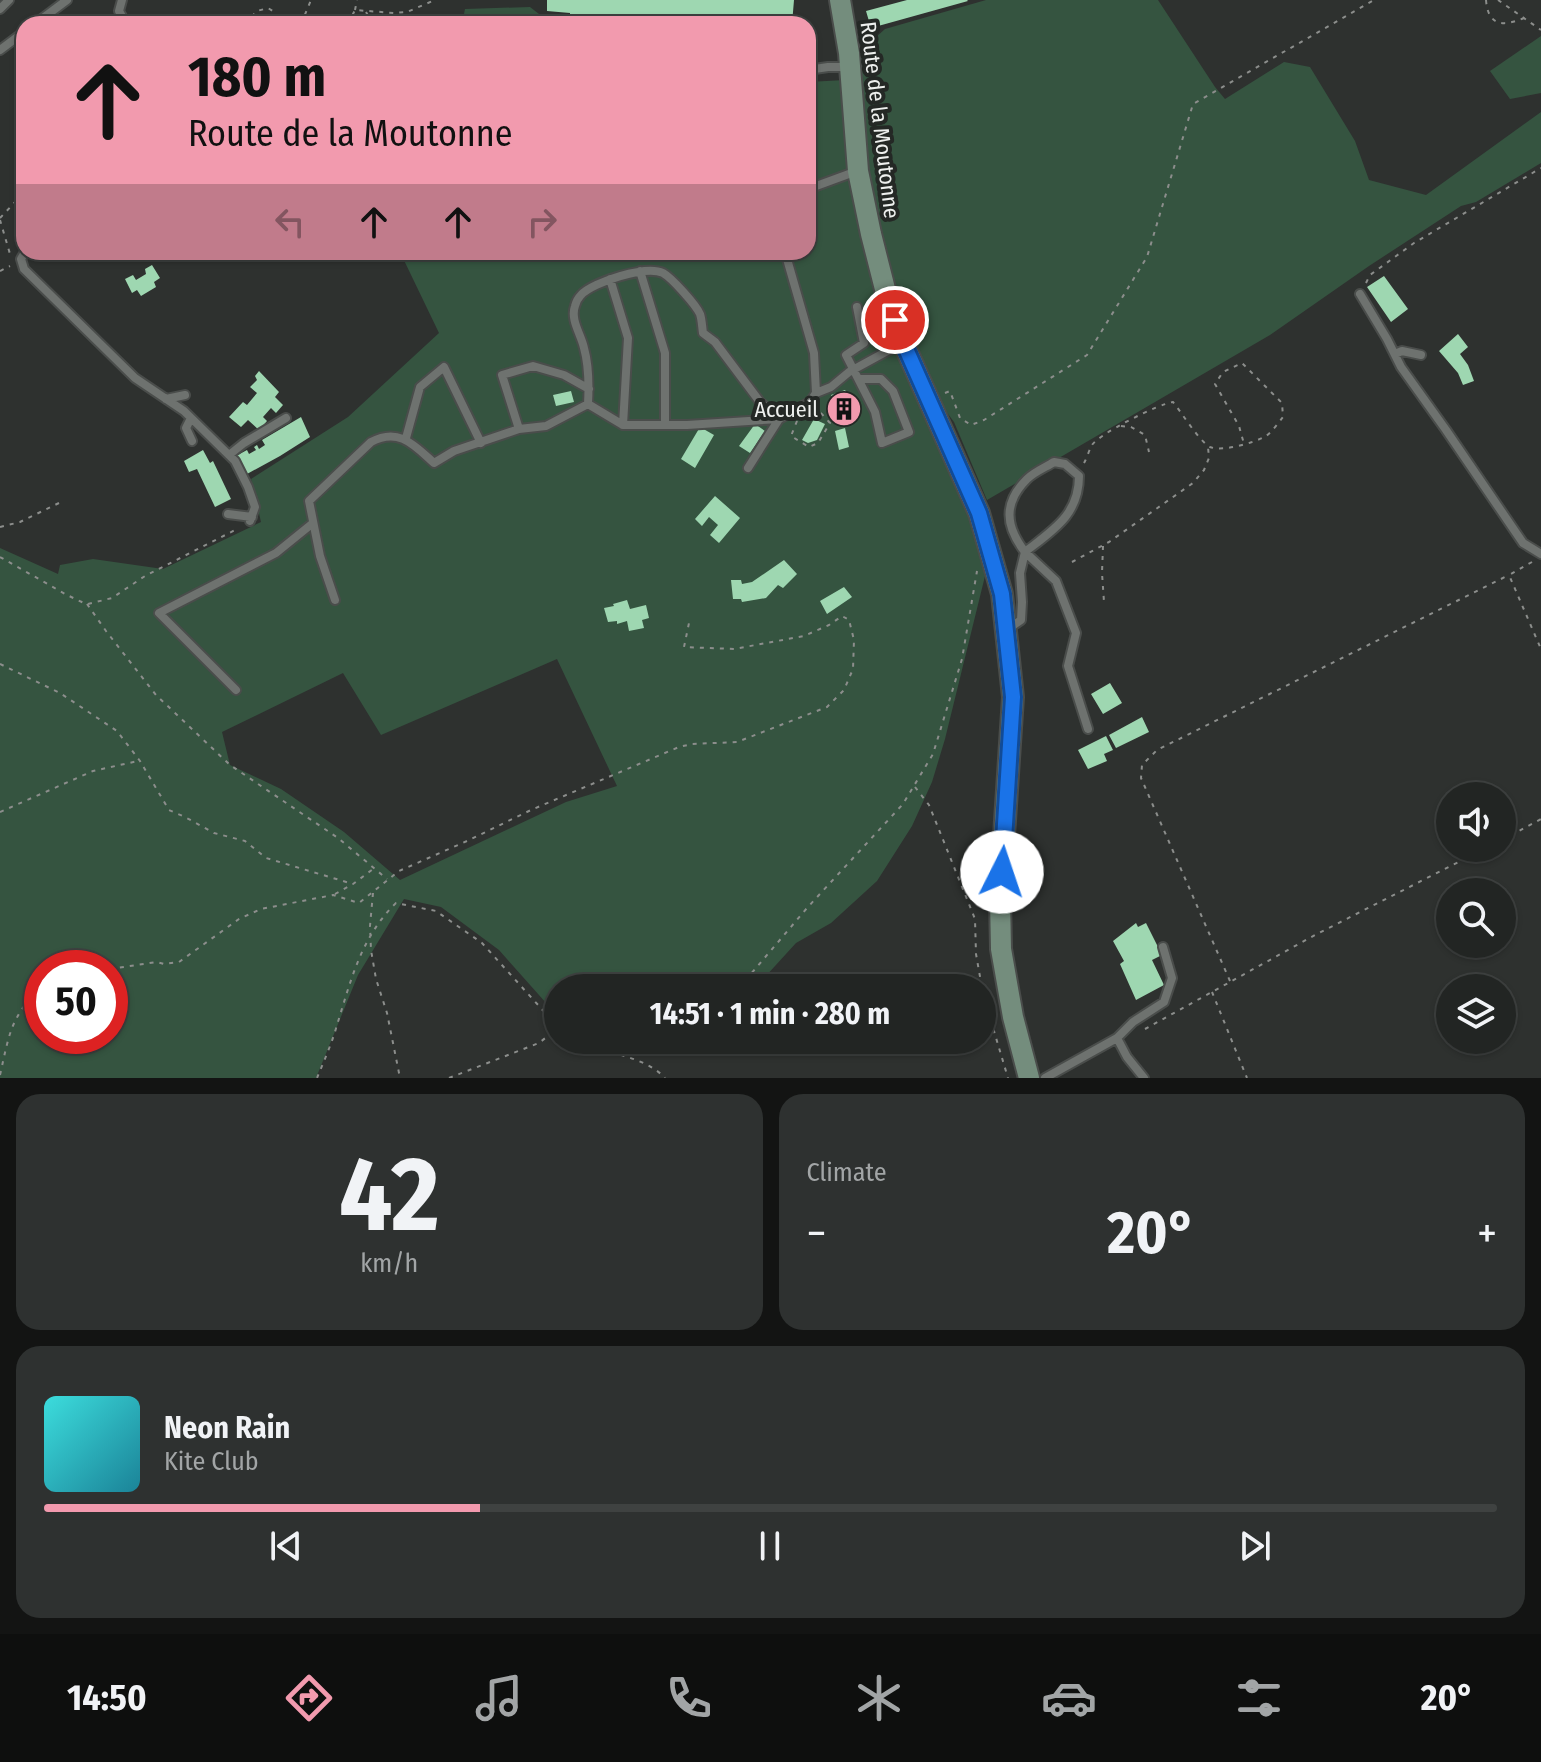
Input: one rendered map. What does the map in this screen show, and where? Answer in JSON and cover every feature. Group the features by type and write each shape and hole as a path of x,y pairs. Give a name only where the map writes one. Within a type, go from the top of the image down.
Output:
{"main road":[{"name":"Route de la Moutonne","path":"840,0 850,67 858,171 887,297 903,342 979,513 1002,594 1013,697 1000,898 1001,949 1013,1017 1029,1078"}],"lane":[{"path":"0,9 9,0"},
{"path":"46,16 67,0"},
{"path":"0,50 16,38"},
{"path":"0,43 12,41"},
{"path":"816,69 850,67"},
{"path":"816,186 858,171"},
{"path":"21,260 24,269 135,378 191,418 235,461 255,507 251,519 228,514"},
{"path":"787,260 814,353 816,393"},
{"path":"640,271 665,353 665,424"},
{"path":"588,404 585,349 574,318 574,307 581,295 610,279 640,271 662,272 699,311 703,333 715,342 760,402 779,419"},
{"path":"610,279 628,338 623,425"},
{"path":"1360,294 1401,367 1523,543 1541,555"},
{"path":"857,307 864,343 846,355 875,412 882,443 909,432 893,391 881,379 859,379"},
{"path":"588,404 623,425 779,419 810,402 816,393 831,387 852,370 903,342"},
{"path":"1395,354 1402,351 1421,355"},
{"path":"519,429 502,375 533,366 564,375 589,389"},
{"path":"406,438 420,387 444,367 481,443"},
{"path":"166,399 185,395"},
{"path":"335,600 320,556 309,501 371,442 381,437 406,438 434,463 454,451 519,429 546,426 588,404"},
{"path":"191,418 186,428 192,441"},
{"path":"229,455 286,418"},
{"path":"748,468 779,419"},
{"path":"1006,630 1021,620 1020,573 1025,552 1058,526 1072,510 1079,492 1079,476 1065,464 1054,462 1028,478 1011,501 1008,520 1025,552 1056,581 1076,633 1068,666 1088,729"},
{"path":"236,690 159,613 276,553 313,523"},
{"path":"1045,1078 1117,1038 1133,1022 1164,1002 1172,978 1163,947"},
{"path":"1117,1038 1144,1078"}],"path":[{"path":"352,16 357,0"},
{"path":"355,10 407,12 435,0"},
{"path":"931,405 950,391 960,418 971,425 984,420 1087,355 1147,257 1193,104 1374,0"},
{"path":"1486,0 1490,17 1495,22 1524,18"},
{"path":"1498,0 1541,30"},
{"path":"252,16 268,8 277,16"},
{"path":"365,11 368,16"},
{"path":"1360,294 1370,275 1414,243 1541,168"},
{"path":"15,264 0,219 16,201"},
{"path":"1208,446 1225,450 1244,444 1266,436 1283,417 1282,403 1242,363 1223,372 1215,384 1239,426 1244,444"},
{"path":"791,436 809,447 818,443 830,423 810,402"},
{"path":"1072,562 1103,545 1193,483 1209,458 1208,446 1173,402 1162,404 1093,443 1079,476"},
{"path":"1120,426 1131,427 1145,435 1149,452"},
{"path":"0,527 20,522 61,502"},
{"path":"87,604 112,598 145,576 223,537 251,519"},
{"path":"1103,545 1104,602"},
{"path":"1230,981 1141,778 1142,765 1157,750 1509,575 1541,555"},
{"path":"0,557 87,604 156,695 230,765 338,838 388,880"},
{"path":"751,974 903,804 933,754 962,659 976,573"},
{"path":"1509,575 1541,649"},
{"path":"333,895 359,903 399,871 679,747 737,742 827,707 844,690 853,669 854,640 849,620 842,616 804,636 734,649 684,647 689,623"},
{"path":"0,664 60,693 117,731 140,761 169,810 214,833 245,841 266,858 353,884"},
{"path":"0,812 93,771 140,761"},
{"path":"914,786 929,805 975,919 979,974"},
{"path":"1516,832 1541,819"},
{"path":"1143,1030 1315,935 1458,862"},
{"path":"128,966 179,962 239,919 261,909 333,895 374,868"},
{"path":"373,892 371,950 400,1078"},
{"path":"317,1078 352,974 370,935 382,916 396,903 436,911 482,943 544,1012"},
{"path":"1212,991 1247,1078"},
{"path":"0,1075 8,1036 24,1006"},
{"path":"996,1037 1008,1078"},
{"path":"449,1078 544,1039"},
{"path":"617,1054 639,1060 665,1078"}],"green space":[{"path":"986,0 1158,0 1225,99 1284,62 1310,67 1355,141 1369,180 1426,195 1541,112 1541,163 1476,202 1461,206 1270,335 987,500 954,422 930,390 890,293 865,177 854,57 885,29"},
{"path":"530,7 542,16 464,16 465,9"},
{"path":"1541,36 1541,93 1510,99 1490,71"},
{"path":"845,80 855,188 964,496 986,572 945,739 932,782 912,826 877,881 831,923 796,943 768,974 544,974 544,1001 499,950 441,907 404,899 358,975 316,1078 0,1078 0,548 58,574 60,565 93,559 163,569 261,522 251,479 348,417 439,333 404,260 816,260 816,82","holes":["557,659 617,786 566,802 400,880 344,832 281,789 230,765 222,732 343,673 381,735"]}],"building":[{"path":"547,0 794,0 793,16 570,16 570,13 547,11"},
{"path":"907,0 968,1 871,28 866,11"},
{"path":"152,265 160,278 154,282 156,287 141,296 137,290 132,293 125,279 133,275 136,280 146,274 145,269"},
{"path":"1384,276 1408,309 1391,322 1367,287"},
{"path":"1458,334 1468,347 1460,354 1474,381 1463,385 1458,373 1439,351"},
{"path":"259,371 279,392 275,397 283,405 276,413 271,408 263,417 267,421 259,430 248,420 241,427 229,417 243,402 247,405 257,393 250,387 257,380 255,376"},
{"name":"Accueil","path":"845,390 851,400 846,403 852,415 844,418 831,395"},
{"path":"571,391 574,402 556,406 553,395"},
{"path":"301,417 310,437 247,474 236,456 247,450 249,454 256,450 254,447 257,445 259,449 265,445 262,440"},
{"path":"814,419 825,424 817,440 808,443 802,440"},
{"path":"755,424 765,431 750,453 739,446"},
{"path":"700,427 714,435 695,468 681,459"},
{"path":"845,428 849,447 839,450 835,431"},
{"path":"203,450 210,463 213,461 231,499 215,507 197,469 189,472 184,461"},
{"path":"715,496 740,518 719,543 710,535 718,525 709,517 702,526 695,519"},
{"path":"784,560 797,574 783,588 778,585 766,598 742,602 741,599 733,599 731,580 741,580 742,584 752,582"},
{"path":"844,587 852,597 827,614 820,601"},
{"path":"627,600 630,609 646,605 649,618 642,620 644,628 629,631 627,621 617,624 617,621 608,622 604,608"},
{"path":"1110,683 1122,703 1103,714 1091,694"},
{"path":"1142,717 1149,732 1116,748 1109,735"},
{"path":"1106,736 1113,750 1104,754 1107,761 1088,769 1078,750"},
{"path":"1136,923 1138,927 1146,923 1162,955 1152,960 1164,985 1136,1000 1120,964 1124,961 1113,941"}],"place":[{"name":"Accueil","path":"844,409"}],"route":[{"path":"895,320 979,513 1002,594 1013,697 1002,872"}]}
